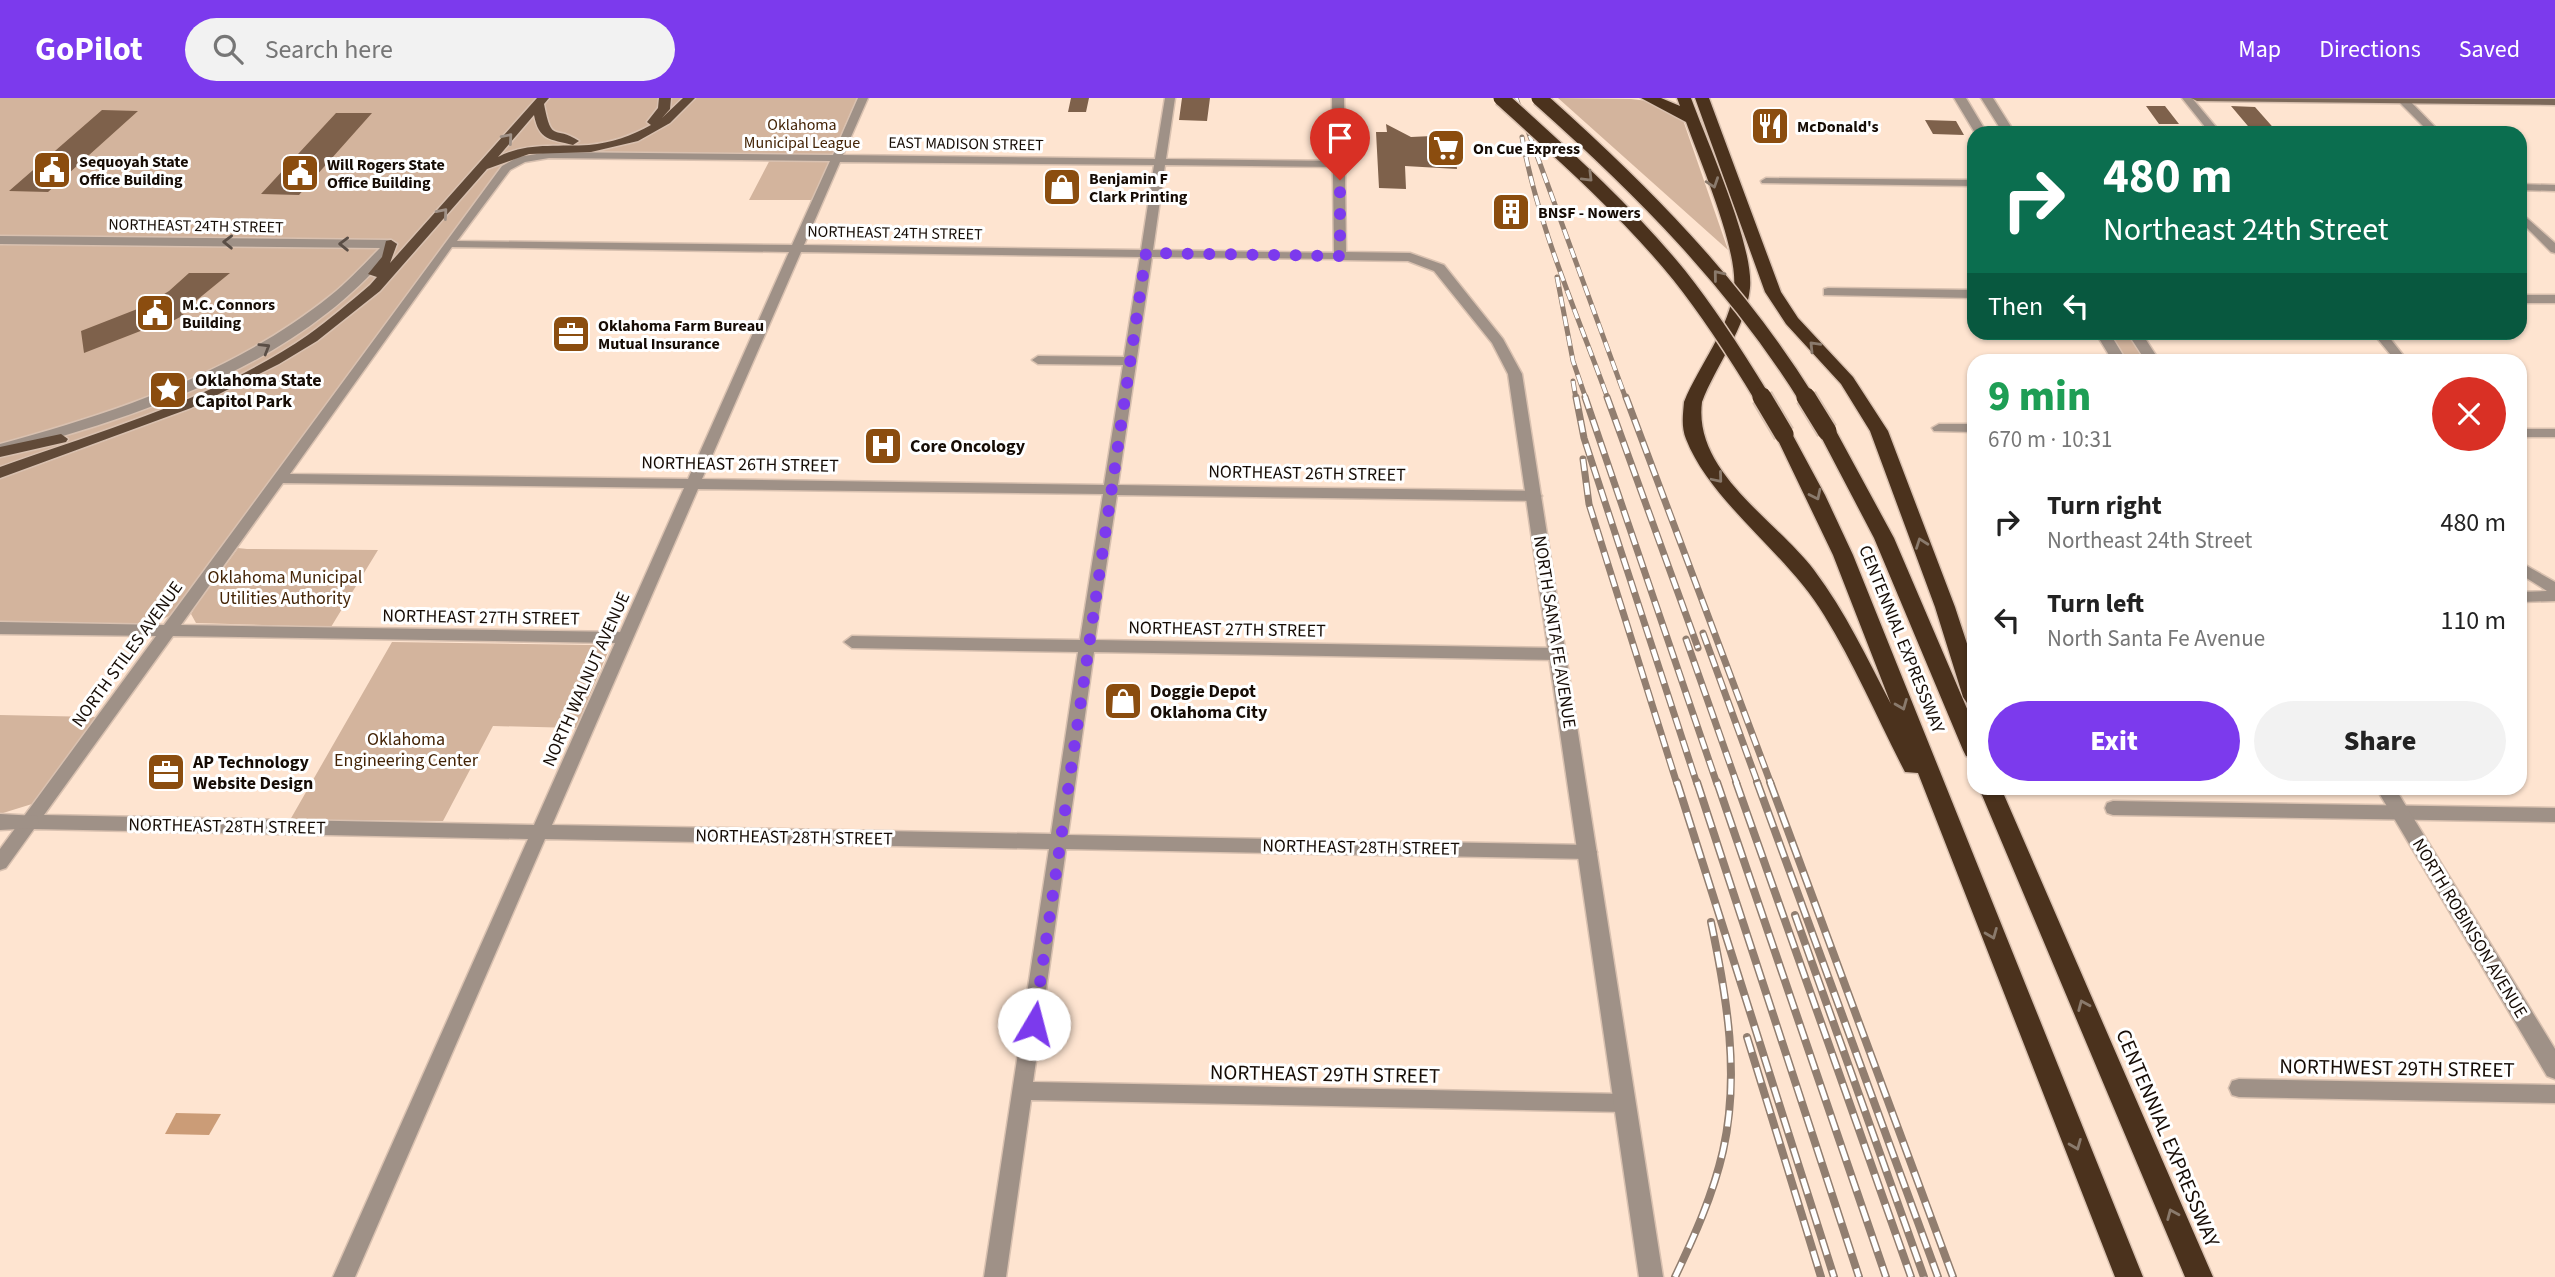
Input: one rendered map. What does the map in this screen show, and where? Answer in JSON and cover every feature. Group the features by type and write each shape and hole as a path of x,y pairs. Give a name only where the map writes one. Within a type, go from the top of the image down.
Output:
{"highway":[{"name":"CENTENNIAL EXPRESSWAY","path":"1501,98 1585,174 1662,256 1699,302 1744,368 1784,434 1843,555 2129,1277"},
{"name":"CENTENNIAL EXPRESSWAY","path":"1539,98 1616,165 1700,253 1775,347 1827,431 1884,538 1967,734"},
{"path":"1648,98 1669,105 1691,119"},
{"path":"1684,98 1737,252 1742,280 1731,318 1693,402 1691,417 1694,437 1712,472 1805,572 1833,612 1967,870"},
{"path":"1702,98 1773,292 1792,321 1847,381 1879,431 1940,594 1967,676"},
{"name":"CENTENNIAL EXPRESSWAY","path":"1993,795 2199,1277"},
{"path":"2005,795 2046,920"}],"main road":[{"path":"540,101 541,125 547,133 565,140 586,141 617,137 647,126 661,114 665,98"},
{"path":"479,171 510,155 529,150 591,148 634,139 666,121 689,98"},
{"path":"2197,98 2555,102"},
{"path":"0,473 186,405 274,361 312,338 374,288 540,101"},
{"path":"312,338 332,313 378,271 388,257 391,244"},
{"path":"0,451 49,442 186,405"}],"street":[{"name":"NORTH WALNUT AVENUE","path":"344,1277 538,831 695,483 863,98"},
{"path":"995,1277 1170,98"},
{"path":"1338,98 1340,256"},
{"path":"1960,98 1978,126"},
{"path":"1987,98 2005,126"},
{"path":"2187,98 2210,126"},
{"path":"2402,99 2430,126"},
{"name":"EAST MADISON STREET","path":"510,164 549,155 1339,164"},
{"name":"NORTH STILES AVENUE","path":"0,863 449,244 510,164"},
{"path":"1766,181 1967,183"},
{"path":"2527,187 2555,188"},
{"path":"2527,222 2555,250"},
{"name":"NORTHEAST 24TH STREET","path":"0,240 391,244"},
{"path":"0,451 114,417 179,391 256,353 336,298 391,244"},
{"name":"NORTHEAST 24TH STREET","path":"449,244 1340,256"},
{"name":"NORTH SANTA FE AVENUE","path":"1340,256 1419,259 1439,268 1512,363 1518,385 1535,496 1651,1277"},
{"path":"1828,292 1967,293"},
{"path":"2527,299 2555,299"},
{"path":"2385,340 2396,354"},
{"path":"1038,360 1131,361"},
{"path":"1940,428 1967,428"},
{"path":"2527,433 2555,433"},
{"name":"NORTHEAST 26TH STREET","path":"280,478 1535,496"},
{"path":"2527,571 2555,589"},
{"path":"2527,597 2555,596"},
{"name":"NORTHEAST 27TH STREET","path":"0,628 626,638"},
{"name":"NORTHEAST 27TH STREET","path":"852,642 1559,654"},
{"name":"NORTH ROBINSON AVENUE","path":"2389,795 2555,1069"},
{"path":"2113,808 2555,815"},
{"name":"NORTHEAST 28TH STREET","path":"0,822 1588,852"},
{"name":"NORTHWEST 29TH STREET","path":"2239,1088 2555,1094"},
{"name":"NORTHEAST 29TH STREET","path":"1024,1091 1625,1103"}],"green space":[{"name":"Oklahoma State Capitol Park","path":"0,98 857,98 812,200 749,200 773,154 529,154 504,163 173,614 157,622 143,624 0,622"},
{"path":"1558,98 1648,101 1683,120 1728,250"},
{"path":"2114,340 2132,340 2141,354 2123,354"},
{"name":"Oklahoma Municipal Utilities Authority","path":"238,548 378,550 331,627 196,623 191,614"},
{"name":"Oklahoma Engineering Center","path":"392,642 592,645 601,646 608,652 576,728 493,726 443,821 290,820"},
{"path":"0,715 97,717 32,804 3,813 0,813"}],"shaded area":[{"path":"176,1113 221,1114 209,1135 165,1134"}],"building":[{"path":"1071,98 1089,98 1086,112 1068,112"},
{"path":"1182,98 1210,98 1207,121 1179,120"},
{"path":"2146,106 2165,106 2179,124 2159,124"},
{"path":"2231,106 2255,107 2272,126 2248,126"},
{"name":"Sequoyah State Office Building","path":"102,110 138,111 48,192 9,191"},
{"name":"Will Rogers State Office Building","path":"336,113 372,113 299,195 261,194"},
{"name":"McDonald's","path":"1755,113 1774,113 1785,138 1765,138"},
{"path":"1925,120 1956,121 1964,135 1933,134"},
{"name":"On Cue Express","path":"1386,124 1411,137 1453,135 1457,169 1405,166 1406,189 1379,188 1376,132 1387,132"},
{"name":"BNSF - Nowers","path":"1500,199 1516,199 1520,224 1503,224"},
{"name":"M.C. Connors Building","path":"189,273 230,273 181,313 184,315 165,325 161,323 84,353 81,331 145,306 169,291"}],"railway":[{"path":"1516,98 1626,399"},
{"path":"1522,137 1548,237 1608,399"},
{"path":"1557,277 1573,361 1586,399"},
{"path":"1573,381 1576,399"},
{"path":"1576,397 1584,438 1697,784"},
{"path":"1585,397 1717,784"},
{"path":"1607,397 1698,648"},
{"path":"1626,397 1771,784"},
{"path":"1583,459 1589,504 1677,784"},
{"path":"1703,633 1758,784"},
{"path":"1686,639 1737,784"},
{"path":"1677,782 1834,1277"},
{"path":"1697,782 1859,1277"},
{"path":"1717,782 1886,1277"},
{"path":"1736,782 1911,1277"},
{"path":"1757,782 1938,1277"},
{"path":"1770,782 1953,1277"},
{"path":"1795,915 1924,1277"},
{"path":"1675,1277 1714,1184 1723,1151 1731,1094 1726,1008 1711,922"},
{"path":"1747,1037 1821,1277"}],"place":[{"name":"McDonald's","path":"1770,126"},
{"name":"On Cue Express","path":"1446,148"},
{"name":"Sequoyah State Office Building","path":"52,170"},
{"name":"Will Rogers State Office Building","path":"300,173"},
{"name":"Benjamin F Clark Printing","path":"1062,187"},
{"name":"BNSF - Nowers","path":"1511,212"},
{"name":"M.C. Connors Building","path":"155,313"},
{"name":"Oklahoma Farm Bureau Mutual Insurance","path":"571,334"},
{"name":"Oklahoma State Capitol Park","path":"168,390"},
{"name":"Core Oncology","path":"883,446"},
{"name":"Doggie Depot Oklahoma City","path":"1123,701"},
{"name":"AP Technology Website Design","path":"166,772"}],"route":[{"path":"1034,1024 1146,253 1340,256 1340,180"}],"park label":[{"name":"Oklahoma Municipal League","path":"802,133"}]}
